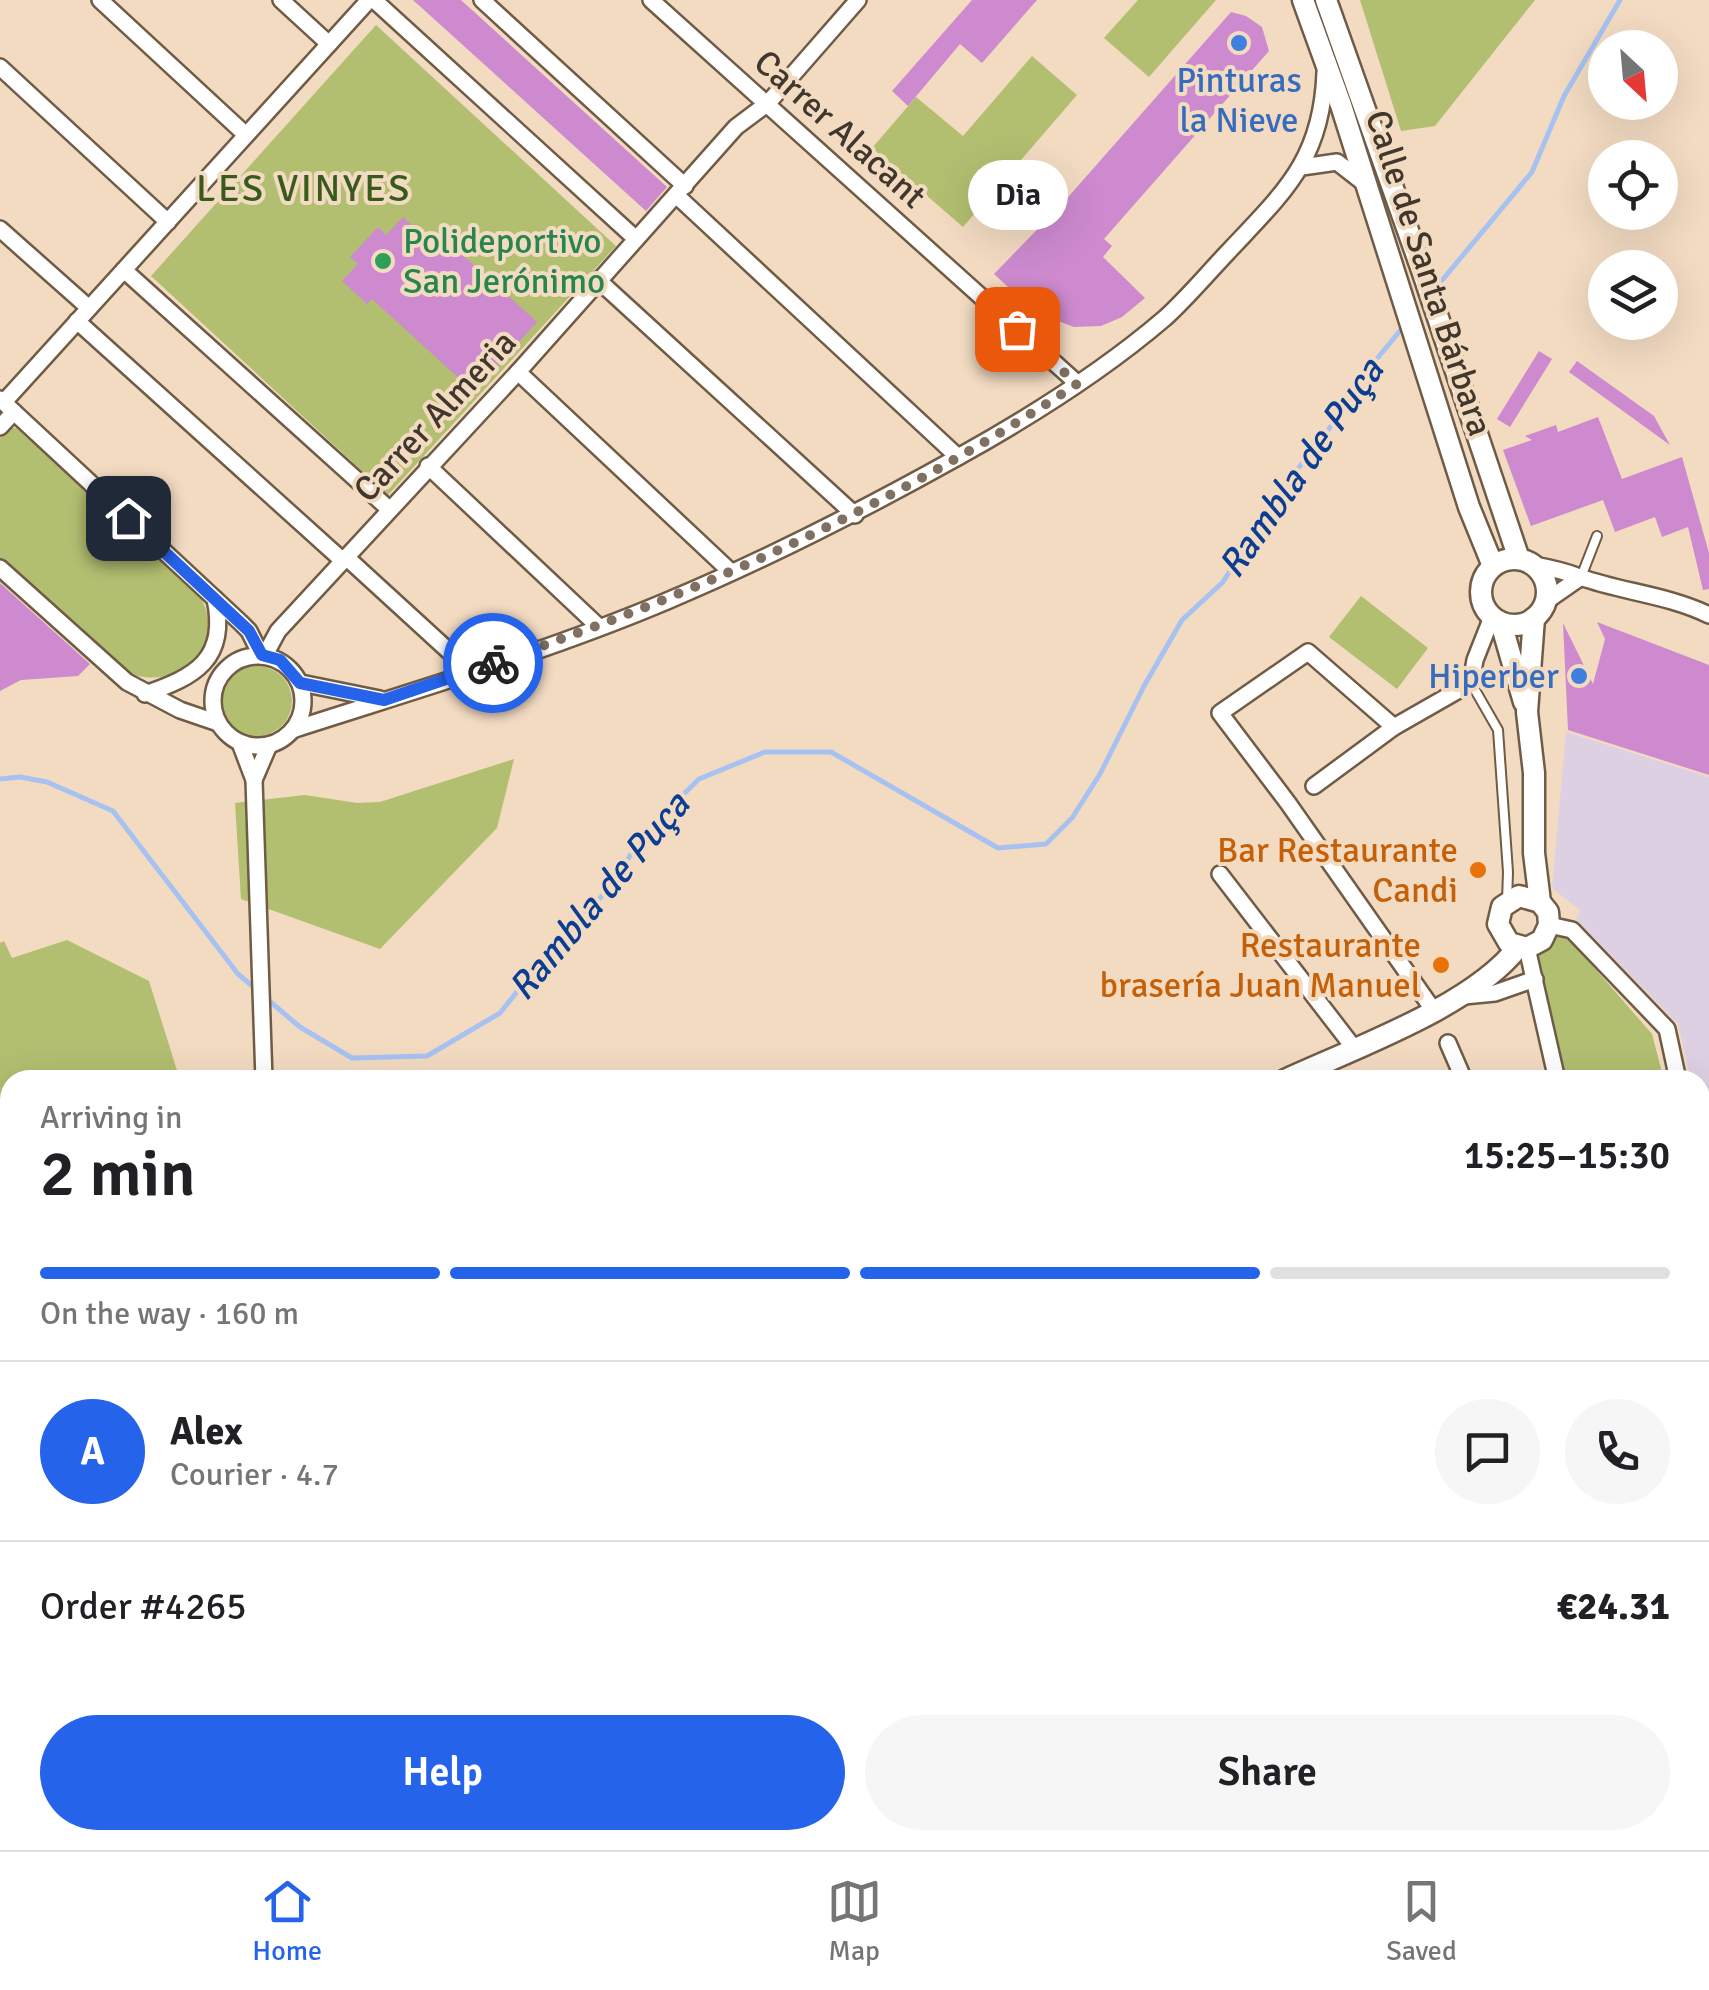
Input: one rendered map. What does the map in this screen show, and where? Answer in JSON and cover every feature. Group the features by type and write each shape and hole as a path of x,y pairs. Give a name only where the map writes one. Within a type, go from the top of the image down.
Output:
{"street":[{"path":"100,0 246,135"},
{"path":"281,0 328,44"},
{"path":"0,428 6,405 77,321 372,0 636,240"},
{"path":"482,0 958,457"},
{"name":"Carrer Almeria","path":"263,655 278,630 518,372 736,126 768,103 858,0"},
{"name":"Calle de Santa Bárbara","path":"1303,0 1493,566"},
{"name":"Calle de Santa Bárbara","path":"1326,0 1439,320 1495,498 1526,562"},
{"name":"Carrer Alacant","path":"659,3 1077,384"},
{"path":"294,729 599,627 731,572 855,515 1011,428 1125,351 1169,314 1302,167 1318,133 1326,64"},
{"path":"0,67 168,222"},
{"path":"1302,167 1337,162 1364,183"},
{"path":"0,229 89,308"},
{"path":"124,270 389,510"},
{"path":"598,280 855,515"},
{"path":"77,321 452,654 462,674"},
{"path":"518,372 731,572"},
{"path":"6,405 214,596 249,631 263,655"},
{"path":"428,466 599,627"},
{"path":"1528,712 1496,620 1484,605 1484,578 1493,566 1505,560 1568,570 1709,616"},
{"path":"1307,1070 1471,989 1516,943 1542,940 1550,925 1548,912 1540,902 1534,853 1534,774 1528,712 1546,586 1526,562"},
{"path":"0,568 127,682 145,694 218,723 240,743 254,780 264,1070"},
{"path":"1496,620 1515,625 1581,577"},
{"path":"145,694 186,678 208,660 218,622 214,596"},
{"path":"1314,786 1394,727 1471,683 1476,660 1496,620"},
{"path":"249,631 278,630"},
{"path":"1394,727 1308,652 1220,714 1434,1010"},
{"path":"218,723 213,696 224,671 234,662 263,655 280,660 300,683 304,707 294,729 269,745 240,743"},
{"path":"300,683 384,700"},
{"path":"254,780 269,745"},
{"path":"1534,853 1513,900 1498,918 1516,943 1534,980 1555,1070"},
{"path":"1220,874 1354,1048"},
{"path":"1513,900 1540,902"},
{"path":"1550,925 1572,930 1667,1029 1676,1070"},
{"path":"1471,989 1495,993 1534,980"},
{"path":"1448,1043 1460,1070"}],"lane":[{"path":"1581,577 1596,536"},
{"path":"1471,683 1498,730 1513,900"}],"shaded area":[{"path":"1566,732 1709,777 1709,1070 1689,1070 1678,1024 1576,919 1580,910 1552,888"}],"green space":[{"path":"1138,0 1216,0 1149,77 1104,38"},
{"path":"1360,0 1535,0 1435,126 1401,131"},
{"name":"Polideportivo San Jerónimo","path":"376,25 616,246 388,495 151,276"},
{"path":"1032,56 1077,95 963,227 872,148 916,97 963,136"},
{"path":"16,428 195,588 209,627 197,659 183,670 146,677 124,672 0,560 0,438"},
{"path":"1361,596 1428,648 1397,689 1329,637"},
{"path":"257,666 282,676 292,701 282,726 257,736 232,726 222,701 232,676"},
{"path":"514,759 497,828 380,949 241,899 235,803 305,795 357,803 380,802"},
{"path":"1557,935 1570,940 1652,1034 1661,1070 1565,1070 1537,956 1553,946"},
{"path":"67,940 149,981 177,1070 0,1070 0,943 4,941 12,958"}],"building":[{"path":"413,0 461,0 667,187 646,211"},
{"path":"972,0 1037,0 982,63 960,44 908,106 892,91"},
{"path":"1231,12 1262,27 1269,51 1104,239 1112,246 1103,257 1145,298 1122,317 1101,326 1074,327 1035,312 994,274 1062,204"},
{"path":"403,217 438,249 446,240 537,322 474,392 372,299 367,304 342,281 358,264 350,257 378,227 386,235"},
{"path":"1539,351 1552,359 1510,427 1497,419"},
{"path":"1577,361 1654,416 1670,445 1569,372"},
{"path":"1598,417 1622,479 1682,457 1709,553 1709,589 1703,590 1688,527 1662,537 1655,517 1615,532 1603,500 1531,526 1503,450 1532,440 1525,436 1556,425 1558,432"},
{"path":"0,583 90,664 78,676 21,680 0,691"},
{"path":"1597,622 1709,665 1709,775 1568,730 1563,623 1593,684 1605,639"}],"waterway":[{"name":"Rambla de Puça","path":"1434,290 1532,172 1564,96 1620,0"},
{"name":"Rambla de Puça","path":"267,999 300,1027 352,1058 427,1056 500,1013 556,943 605,893 648,829 699,779 765,752 831,752 998,848 1046,844 1072,818 1100,774 1182,620 1223,582 1276,496 1404,326"},
{"name":"Rambla de Puça","path":"0,779 20,777 47,782 113,811 238,974 258,991"}],"way so far":[{"path":"493,663 666,601 855,515 999,435 1077,384 1017,329"}],"place":[{"name":"Pinturas la Nieve","path":"1239,43"},
{"name":"Polideportivo San Jerónimo","path":"383,261"},
{"name":"Dia","path":"1017,329"},
{"name":"Hiperber","path":"1579,676"},
{"name":"Bar Restaurante Candi","path":"1478,870"},
{"name":"Restaurante brasería Juan Manuel","path":"1441,965"}],"district":[{"name":"LES VINYES","path":"304,188"}],"route":[{"path":"128,518 249,631 262,655 280,660 300,683 384,700 493,663"}]}
